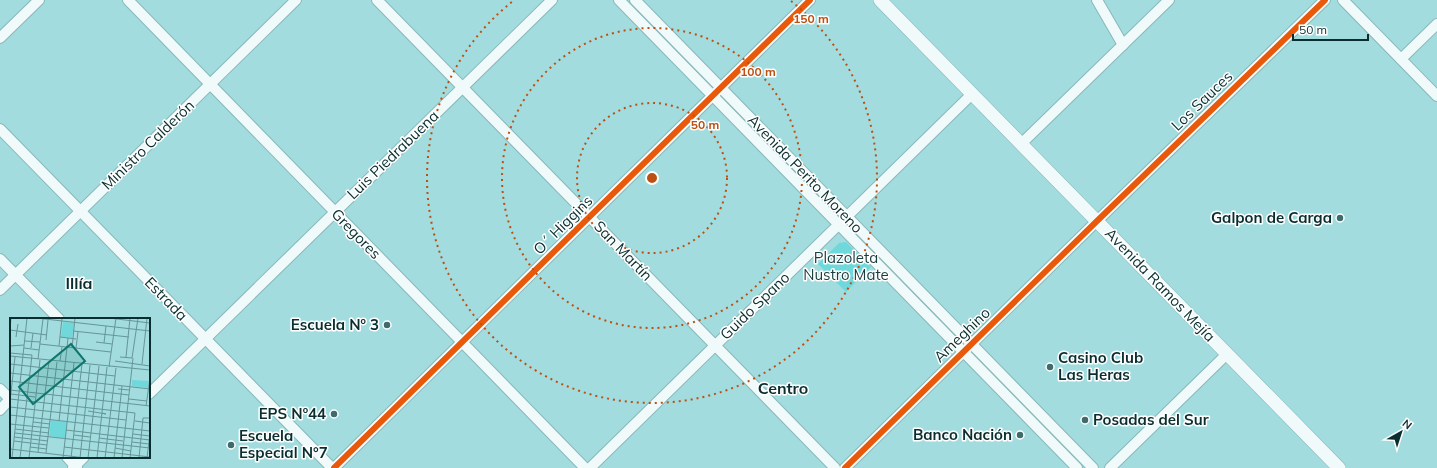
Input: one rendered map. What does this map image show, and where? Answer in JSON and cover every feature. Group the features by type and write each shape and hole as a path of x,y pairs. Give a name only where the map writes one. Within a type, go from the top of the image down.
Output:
{"main road":[{"name":"Avenida Ramos Mejía","path":"880,0 1339,468"}],"street":[{"path":"0,38 39,0"},
{"name":"Gregores","path":"128,0 585,468"},
{"name":"Ministro Calderón","path":"0,290 296,0"},
{"name":"San Martín","path":"377,0 835,468"},
{"name":"Luis Piedrabuena","path":"150,393 552,0"},
{"name":"Avenida Perito Moreno","path":"619,0 1077,468"},
{"name":"Avenida Perito Moreno","path":"635,0 1093,468"},
{"name":"O´ Higgins","path":"333,468 810,0"},
{"path":"1097,0 1123,46"},
{"path":"1021,144 1169,0"},
{"name":"Los Sauces","path":"1097,221 1324,0"},
{"path":"1343,0 1437,96"},
{"path":"1401,59 1437,24"},
{"name":"Guido Spano","path":"590,468 972,94"},
{"name":"Estrada","path":"0,129 333,468"},
{"name":"Ameghino","path":"845,468 1097,221"},
{"path":"0,259 58,318"},
{"path":"1110,468 1227,354"},
{"path":"0,389 10,399"},
{"path":"0,410 10,401"},
{"path":"68,458 75,467 83,458"}],"green space":[{"name":"Plazoleta Nustro Mate","path":"846,242 871,267 846,292 818,264 839,243"}],"cycle path":[{"path":"334,468 810,0"},
{"path":"845,468 1325,0"}],"place":[{"name":"Galpon de Carga","path":"1340,218"},
{"name":"Escuela Nº 3","path":"387,325"},
{"name":"Casino Club Las Heras","path":"1050,367"},
{"name":"EPS Nº44","path":"334,414"},
{"name":"Posadas del Sur","path":"1085,420"},
{"name":"Banco Nación","path":"1020,435"},
{"name":"Escuela Especial N°7","path":"231,445"}],"district":[{"name":"Illía","path":"79,283"},
{"name":"Centro","path":"783,388"}]}
